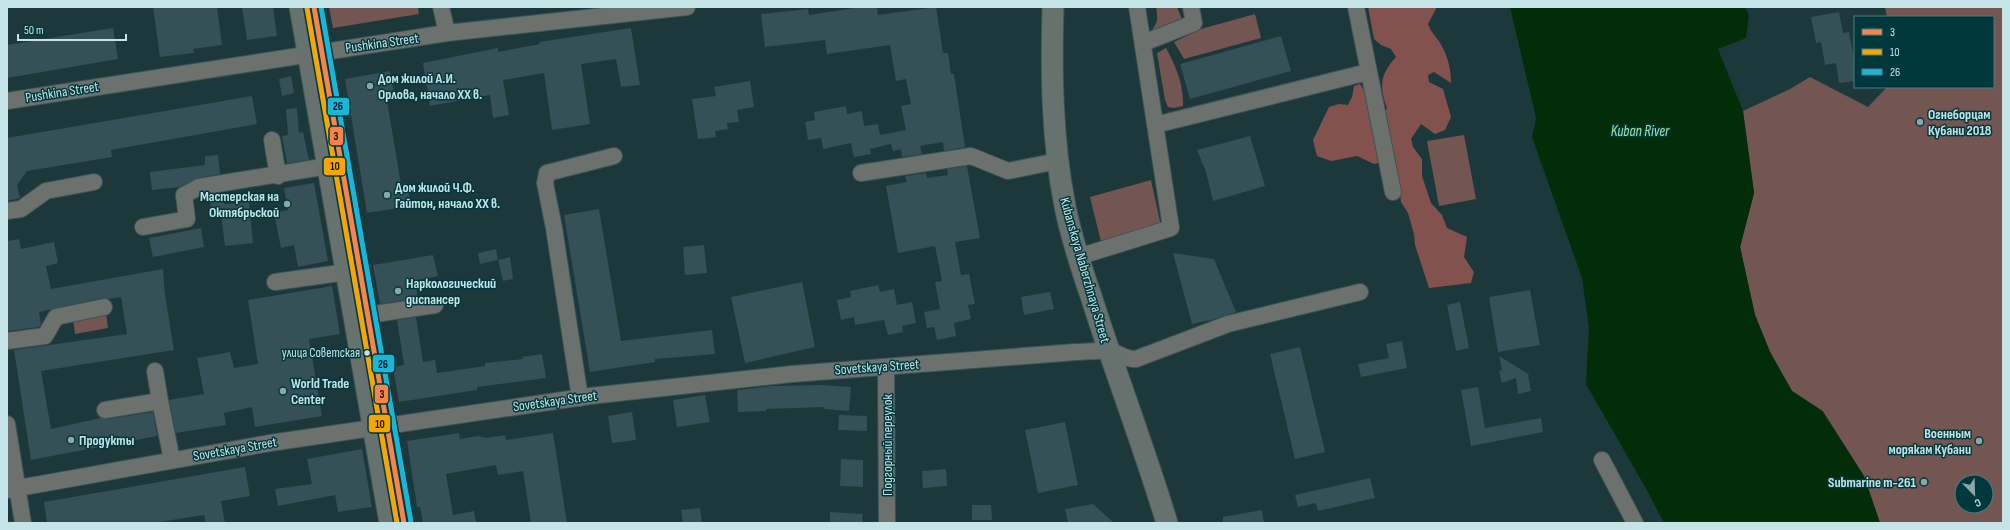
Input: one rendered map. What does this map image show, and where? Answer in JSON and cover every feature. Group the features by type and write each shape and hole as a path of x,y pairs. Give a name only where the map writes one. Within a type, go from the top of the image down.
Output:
{"main road":[{"path":"300,7 316,53 328,166 346,272 380,426 390,523"},
{"name":"Kubanskaya Naberzhnaya Street","path":"1053,7 1051,74 1058,161 1065,206 1078,257 1108,351 1167,523"}],"street":[{"path":"314,7 316,53 368,315 380,426 404,523"},
{"path":"441,7 447,33"},
{"name":"Pushkina Street","path":"7,101 447,33 687,7"},
{"path":"1078,257 1171,228 1137,7"},
{"path":"1143,43 1194,23 1191,7"},
{"path":"1356,7 1393,192"},
{"path":"1155,125 1368,72"},
{"path":"272,140 278,176"},
{"path":"580,398 554,228 545,182 547,173 614,156"},
{"path":"861,173 971,156 1008,171 1058,161"},
{"path":"143,227 188,219 184,195 199,187 278,176 328,166"},
{"path":"7,211 21,209 46,191 94,182"},
{"path":"275,282 346,272"},
{"path":"1108,351 1118,353 1129,360 1136,359 1228,324 1360,292"},
{"path":"368,315 435,305"},
{"path":"7,342 45,336 56,317 104,307"},
{"name":"Sovetskaya Street","path":"12,489 172,460 380,426 580,398 792,374 1076,352 1108,351"},
{"name":"Подгорный переулок","path":"886,366 887,523"},
{"path":"155,371 172,460"},
{"path":"104,410 160,401"},
{"path":"7,424 12,489 23,523"},
{"path":"1602,460 1635,523"}],"shaded area":[{"path":"329,7 418,7 419,14 333,28"},
{"path":"1156,7 1177,7 1182,19 1180,23 1153,33 1152,30 1157,20"},
{"path":"1368,7 1437,7 1428,24 1447,58 1450,68 1451,83 1434,72 1428,75 1429,82 1443,89 1451,117 1445,130 1435,134 1421,124 1411,139 1413,147 1422,159 1422,176 1431,203 1442,215 1447,228 1467,237 1464,257 1474,272 1471,283 1429,288 1415,245 1414,234 1408,213 1401,202 1397,168 1391,160 1374,164 1357,156 1331,161 1317,156 1313,140 1329,107 1339,104 1348,105 1352,97 1354,86 1360,84 1382,119 1387,108 1384,100 1382,81 1387,69 1396,57 1391,49 1381,45 1374,39"},
{"path":"1885,7 2003,7 2003,523 1880,523 1864,476 1823,411 1792,391 1770,352 1755,315 1740,247 1754,193 1743,111 1790,89 1810,77 1868,107 1886,88 1994,88 1994,16 1887,16"},
{"path":"1255,14 1261,38 1184,59 1174,42 1201,29"},
{"path":"1166,48 1176,69 1182,91 1183,106 1174,108 1168,107 1165,100 1157,53"},
{"path":"1464,135 1476,199 1439,206 1427,141"},
{"path":"1151,180 1161,226 1101,242 1090,197"},
{"path":"106,312 108,328 75,334 73,318"}],"water":[{"name":"Kuban River","path":"1510,7 1745,7 1749,15 1746,38 1718,49 1743,111 1754,193 1740,247 1755,315 1770,352 1792,391 1822,411 1864,476 1880,523 1664,523 1648,492 1586,384 1589,328 1582,278 1532,137 1536,118"}],"building":[{"path":"153,7 217,7 222,45 193,49 194,53 160,57"},
{"path":"242,7 273,7 277,36 247,40"},
{"path":"861,7 877,7 878,15 936,7 943,53 948,53 951,74 954,74 965,147 944,151 943,142 920,146 922,154 902,157 901,149 893,151 891,144 870,149 871,154 854,157 851,143 823,149 821,138 808,140 805,122 815,120 814,112 846,106 847,114 862,111 864,126 878,124 880,135 906,130 901,106 911,104 906,79 896,81 890,45 827,54 825,40 765,47 761,14 808,9 809,15"},
{"path":"1839,12 1843,33 1849,32 1854,59 1854,81 1839,83 1836,63 1825,65 1821,42 1816,43 1811,17"},
{"path":"113,28 118,59 7,78 7,45"},
{"path":"631,28 640,85 621,87 616,59 581,64 590,124 552,130 544,73 503,80 509,115 493,118 490,95 430,106 423,63 498,48 498,52 540,44 539,42"},
{"path":"1281,36 1291,71 1190,99 1180,64"},
{"path":"390,71 394,94 386,95 401,184 407,183 411,206 367,213 345,79"},
{"path":"291,76 294,93 282,96 279,79"},
{"path":"750,81 754,107 737,110 739,122 727,123 728,129 715,131 716,137 698,139 692,99 716,96 714,87"},
{"path":"252,96 257,124 111,150 112,157 27,171 17,185 20,198 7,201 7,138"},
{"path":"297,108 299,133 303,132 309,160 287,163 282,136 288,135 286,109"},
{"path":"1250,136 1265,186 1213,201 1206,172 1197,150"},
{"path":"218,155 220,174 197,178 179,187 152,190 150,172 205,165 205,156"},
{"path":"967,166 980,238 955,242 961,275 969,274 975,304 968,305 971,319 954,323 956,336 937,340 934,327 927,328 924,312 940,309 935,282 942,281 935,246 898,253 886,186 907,182 905,176 926,173 927,178 948,175 947,169"},
{"path":"314,183 328,261 298,267 294,245 281,248 274,213 288,210 284,188"},
{"path":"223,193 224,204 249,202 253,243 225,246 221,214 211,215 210,195"},
{"path":"599,209 621,341 712,330 715,354 655,359 655,362 590,372 564,215"},
{"path":"201,228 204,247 153,257 149,238"},
{"path":"19,239 21,249 54,242 58,263 46,266 51,289 163,269 165,295 174,350 41,371 51,429 100,418 107,419 153,412 157,436 31,460 14,350 127,334 121,297 109,299 102,298 39,312 41,324 39,327 7,331 7,241"},
{"path":"704,245 707,273 685,275 683,247"},
{"path":"496,249 498,260 480,264 478,253"},
{"path":"1173,253 1214,259 1236,312 1192,324"},
{"name":"Наркологический диспансер","path":"433,255 438,276 415,281 418,298 380,304 373,265"},
{"path":"510,257 513,279 503,281 498,260"},
{"path":"802,282 815,347 745,363 731,297"},
{"path":"878,285 880,292 894,289 897,305 912,302 916,323 902,326 903,332 888,335 884,320 855,325 854,317 841,320 837,300 851,297 850,291"},
{"path":"332,286 340,334 309,339 322,416 255,427 252,407 224,413 226,425 176,433 169,400 204,394 197,358 230,352 234,368 258,364 248,300"},
{"path":"1530,290 1540,345 1498,352 1489,297"},
{"path":"1050,292 1054,309 1024,315 1021,297"},
{"path":"1460,302 1469,348 1456,351 1447,305"},
{"path":"416,317 423,362 435,360 437,373 485,366 485,363 523,359 522,357 542,354 546,378 477,387 477,390 399,402 393,367 404,365 397,320"},
{"path":"1402,341 1407,368 1361,377 1358,364 1389,358 1386,344"},
{"path":"1300,347 1325,452 1295,459 1270,354"},
{"path":"1499,356 1530,375 1528,375 1531,391 1518,394 1516,378 1502,383 1499,371 1502,370"},
{"path":"822,385 851,387 849,411 824,409 824,407 766,409 766,411 738,412 737,390 773,386"},
{"path":"1478,387 1485,428 1541,418 1543,432 1471,446 1461,390"},
{"path":"705,395 710,422 677,427 673,400"},
{"path":"632,412 636,440 612,443 608,416"},
{"path":"839,415 867,416 867,431 838,430"},
{"path":"1065,422 1078,485 1038,493 1025,430"},
{"path":"459,433 460,439 478,436 486,438 505,435 506,440 553,433 567,523 531,523 523,471 498,475 496,465 446,474 453,515 474,511 476,523 423,523 420,507 417,507 407,441"},
{"path":"362,449 372,507 338,512 335,495 278,506 275,489 312,484 307,459"},
{"path":"841,459 863,460 863,487 840,486"},
{"path":"245,467 250,496 221,501 225,523 206,523 204,515 153,523 47,523 44,502"},
{"path":"946,469 947,486 923,488 922,471"},
{"path":"1370,478 1375,498 1318,511 1316,503 1298,507 1295,495"},
{"path":"1093,504 1114,523 1068,523 1065,509"},
{"path":"972,505 991,505 992,520 972,520"},
{"path":"700,508 702,523 683,523 681,510"},
{"path":"1262,510 1264,523 1223,523 1223,517"},
{"path":"830,512 863,514 862,523 830,523"}],"transit line":[{"name":"3","path":"314,7 404,523"},
{"name":"26","path":"321,7 411,522"},
{"name":"10","path":"307,8 397,523"}],"place":[{"name":"Дом жилой А.И. Орлова, начало XX в.","path":"370,86"},
{"name":"Огнеборцам Кубани 2018","path":"1920,122"},
{"name":"Дом жилой Ч.Ф. Гайтон, начало XX в.","path":"387,195"},
{"name":"Мастерская на Октябрьской","path":"287,204"},
{"name":"Наркологический диспансер","path":"398,291"},
{"name":"улица Советская","path":"367,353"},
{"name":"World Trade Center","path":"283,391"},
{"name":"Продукты","path":"71,440"},
{"name":"Военным морякам Кубани","path":"1979,441"},
{"name":"Submarine m-261","path":"1924,482"}]}
